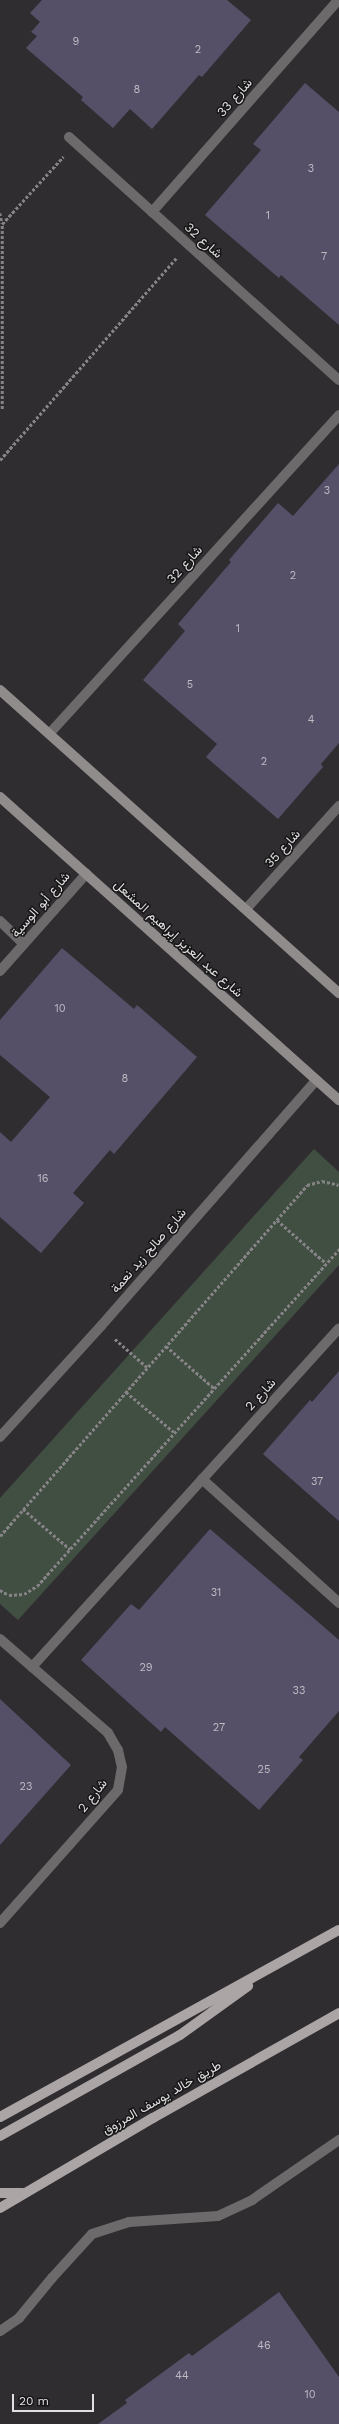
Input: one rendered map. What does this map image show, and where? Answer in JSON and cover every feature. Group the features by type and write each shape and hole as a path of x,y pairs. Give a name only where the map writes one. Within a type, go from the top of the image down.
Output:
{"main road":[{"path":"0,690 339,993"},
{"name":"شارع عبد العزيز إبراهيم المشعل","path":"0,797 339,1100"},
{"path":"0,2117 339,1930"},
{"path":"0,2136 180,2035 286,1959"},
{"name":"طريق خالد يوسف المرزوق","path":"0,2208 339,2014"},
{"path":"0,2193 7,2195 26,2192"}],"street":[{"name":"شارع 33","path":"152,212 338,0"},
{"name":"شارع 32","path":"72,140 339,380"},
{"name":"شارع 32","path":"50,734 339,415"},
{"name":"شارع 35","path":"246,909 339,806"},
{"name":"شارع أبو الوسية","path":"0,971 86,874"},
{"path":"0,921 24,944"},
{"name":"شارع صالح زيد نعمة","path":"0,1437 101,1326 316,1080"},
{"name":"شارع 2","path":"32,1667 339,1329"},
{"path":"202,1479 339,1603"},
{"name":"شارع 2","path":"0,1639 108,1733 118,1750 122,1767 118,1790 0,1922"},
{"path":"0,2331 19,2318 52,2278 92,2234 129,2222 218,2216 252,2200 339,2140"}],"path":[{"path":"2,224 72,140"},
{"path":"0,212 2,224 2,409"},
{"path":"0,460 188,244"},
{"path":"0,1536 307,1185 322,1181 339,1185"},
{"path":"277,1220 326,1263"},
{"path":"0,1590 9,1595 24,1594 37,1586 339,1249"},
{"path":"101,1326 148,1368"},
{"path":"166,1346 214,1388"},
{"path":"126,1392 174,1432"},
{"path":"23,1510 70,1549"}],"green space":[{"path":"314,1149 339,1172 339,1265 18,1620 0,1604 0,1498"}],"building":[{"path":"42,0 227,0 251,20 202,77 199,75 152,129 130,109 113,128 81,100 83,97 26,48 37,36 31,32 40,22 30,13"},
{"path":"305,83 339,112 339,325 281,275 279,278 205,215 261,150 253,144"},
{"path":"339,464 339,743 321,764 323,767 278,819 206,757 217,744 143,680 185,631 178,624 231,562 229,560 278,503 293,516"},
{"path":"62,948 134,1009 137,1005 197,1057 114,1154 110,1150 73,1193 84,1203 41,1253 0,1217 0,1132 11,1142 50,1097 0,1055 0,1020"},
{"path":"339,1371 339,1521 263,1454 310,1400 312,1402"},
{"path":"210,1529 339,1640 339,1711 299,1757 303,1760 259,1810 165,1727 161,1732 81,1660 131,1604 139,1610"},
{"path":"0,1699 71,1765 0,1845"},
{"path":"279,2292 339,2377 339,2424 98,2424 127,2403 125,2400 189,2353 192,2356"}]}
